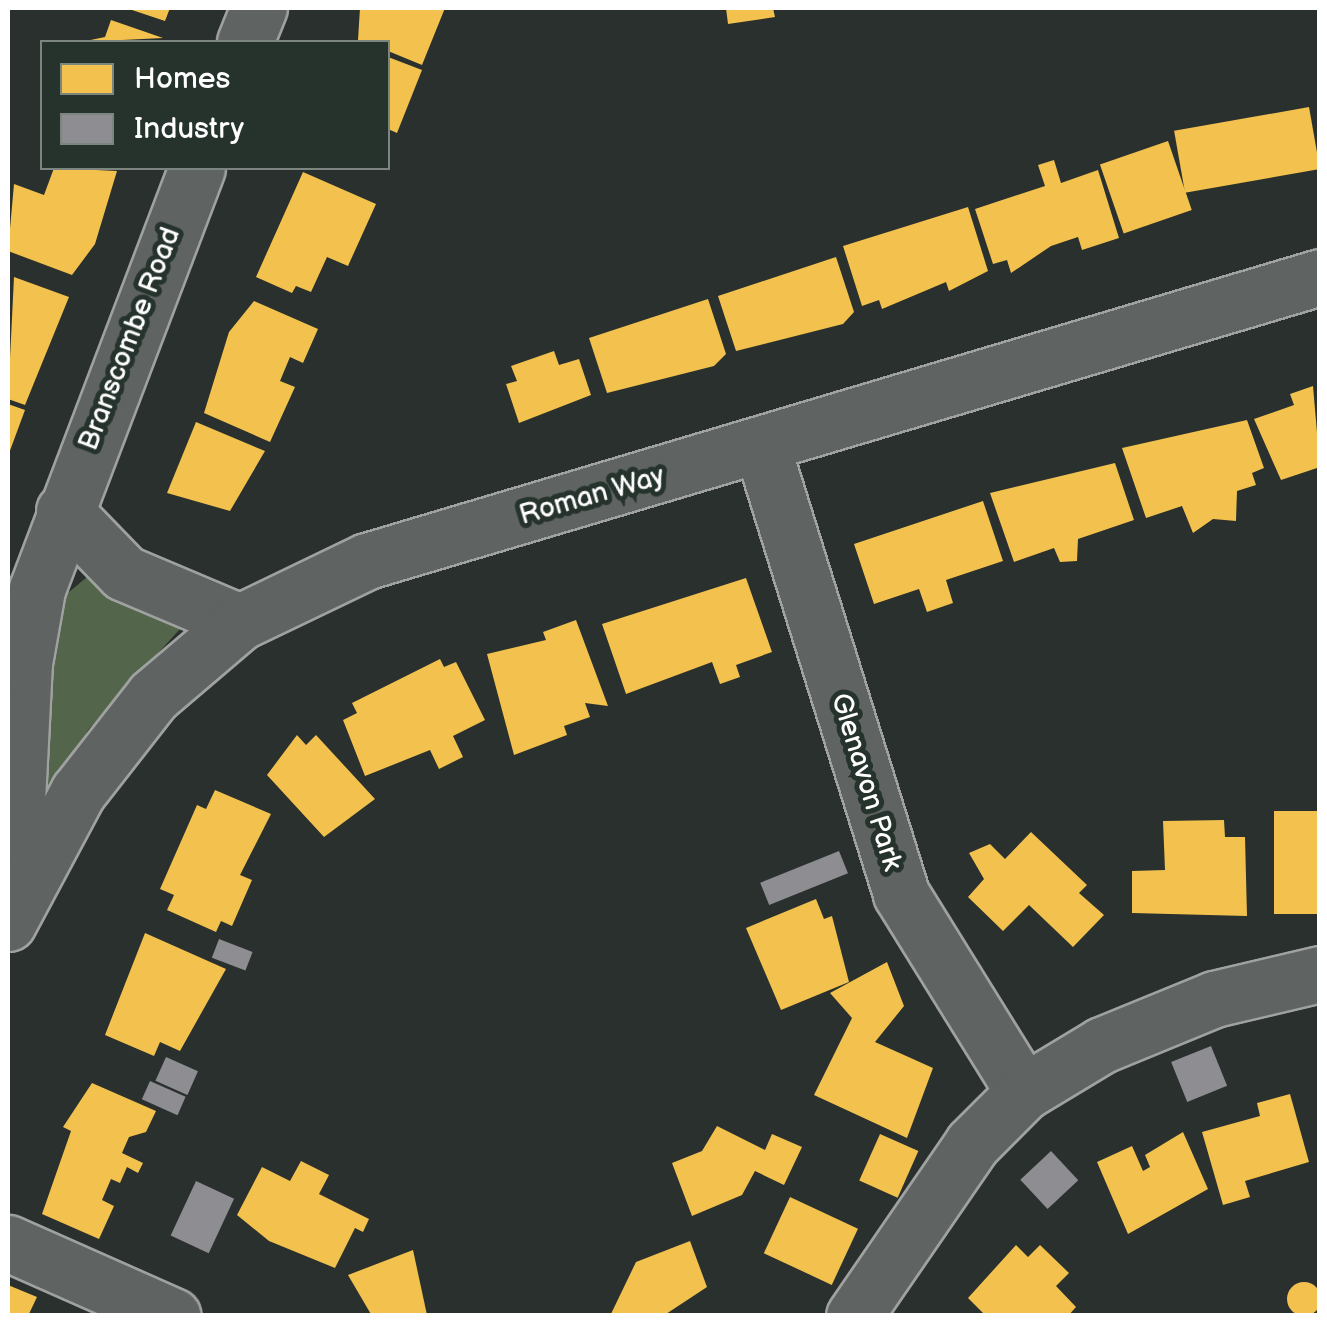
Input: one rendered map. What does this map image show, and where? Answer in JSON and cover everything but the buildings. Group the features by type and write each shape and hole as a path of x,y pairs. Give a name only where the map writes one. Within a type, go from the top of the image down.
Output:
{"street":[{"path":"246,40 259,8"},
{"name":"Branscombe Road","path":"10,917 24,663 64,512 196,170"},
{"name":"Roman Way","path":"10,917 78,792 142,710 240,622 367,562 1320,277"},
{"name":"Glenavon Park","path":"762,447 901,894 1024,1092"},
{"path":"64,512 124,573 240,622"},
{"path":"854,1316 972,1144 1024,1092 1102,1045 1214,999 1320,974"},
{"path":"8,1243 173,1316"}],"green space":[{"path":"93,572 180,629 88,730 45,805 57,602"}]}
